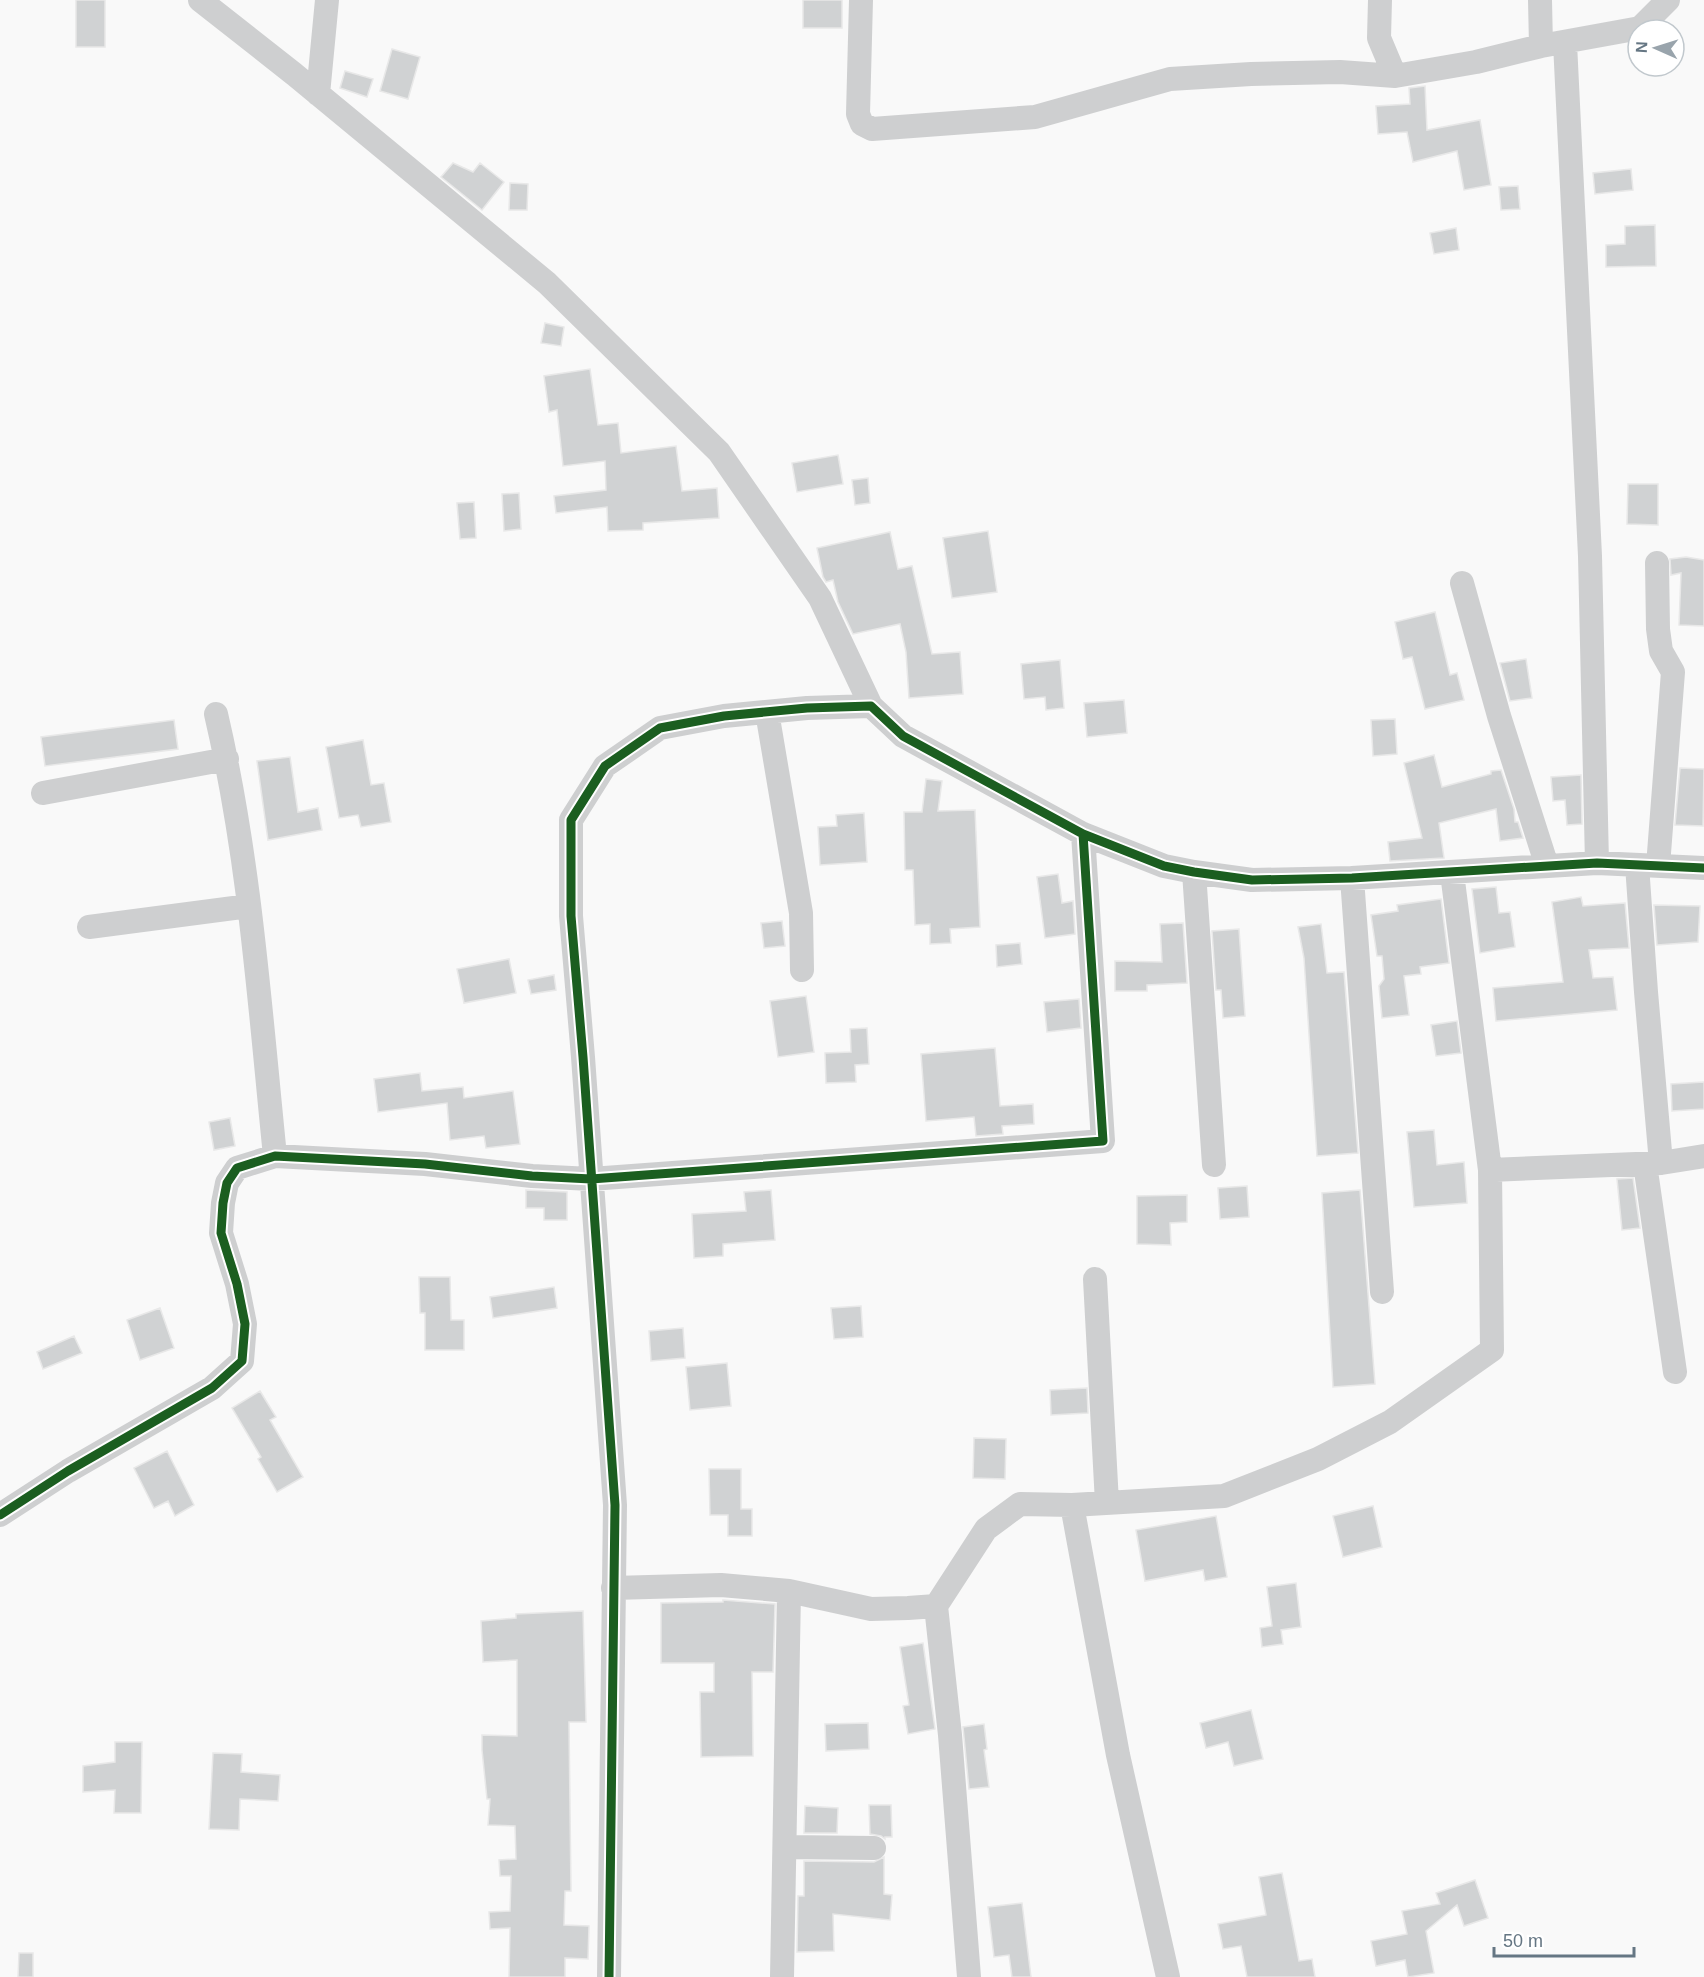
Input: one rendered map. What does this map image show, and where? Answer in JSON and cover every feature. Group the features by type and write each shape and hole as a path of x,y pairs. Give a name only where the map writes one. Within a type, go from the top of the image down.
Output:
{"street":[{"path":"201,0 547,283 719,452 820,598 871,706 903,736 1083,834 1164,866 1194,872 1252,880 1352,878 1597,863 1704,868"},
{"path":"318,94 327,0"},
{"path":"861,0 858,114 862,124 872,129 1035,117 1170,79 1340,72 1395,76 1476,62 1541,46 1640,27 1668,0"},
{"path":"1380,0 1379,38 1395,76"},
{"path":"1540,0 1541,46"},
{"path":"1566,43 1590,556 1597,863"},
{"path":"1657,563 1658,629 1661,651 1673,672 1648,866 1646,992 1653,1164 1675,1372"},
{"path":"1462,583 1499,716 1547,866"},
{"path":"609,1977 615,1505 571,916 571,820 605,766 660,728 724,716 807,708 871,706"},
{"path":"767,712 801,914 802,970"},
{"path":"216,714 227,759 249,906 275,1156"},
{"path":"43,793 227,759"},
{"path":"0,1515 68,1471 212,1388 242,1361 246,1324 237,1284 221,1233 227,1183 237,1168 275,1156 425,1164 532,1176 591,1179 1103,1141 1083,834"},
{"path":"1194,872 1214,1165"},
{"path":"969,1977 950,1735 936,1606 986,1529 1020,1504 1072,1505 1224,1496 1318,1459 1390,1422 1492,1350 1490,1170 1452,873"},
{"path":"1352,878 1382,1292"},
{"path":"89,927 249,906"},
{"path":"1490,1170 1653,1164 1704,1156"},
{"path":"1095,1279 1107,1503"},
{"path":"1072,1505 1118,1755 1168,1977"},
{"path":"613,1588 721,1584 789,1591 871,1609 936,1606"},
{"path":"782,1977 789,1591"},
{"path":"785,1847 874,1848"}],"building":[{"path":"76,0 105,0 105,47 76,47"},
{"path":"803,0 842,0 842,28 803,28"},
{"path":"392,49 420,57 408,99 380,91"},
{"path":"345,71 373,79 367,97 340,88"},
{"path":"1425,86 1427,130 1480,120 1491,185 1464,190 1457,151 1413,162 1407,132 1378,134 1376,106 1410,104 1409,88"},
{"path":"453,163 473,172 480,163 504,182 482,210 441,177"},
{"path":"1631,169 1633,190 1595,194 1593,173"},
{"path":"510,183 528,184 527,210 509,210"},
{"path":"1518,186 1520,209 1501,210 1499,187"},
{"path":"1655,225 1656,266 1606,267 1606,245 1625,244 1625,226"},
{"path":"1456,228 1459,250 1434,254 1430,233"},
{"path":"545,323 564,327 561,346 541,343"},
{"path":"590,369 598,425 618,423 621,453 676,446 682,491 717,488 719,518 643,523 643,530 608,531 607,507 556,513 554,496 606,490 605,461 563,466 557,410 549,412 544,376"},
{"path":"838,455 843,484 797,492 792,463"},
{"path":"868,478 870,503 855,505 852,480"},
{"path":"1628,484 1658,484 1658,525 1627,524"},
{"path":"519,493 521,529 504,531 502,494"},
{"path":"474,502 476,538 460,539 457,503"},
{"path":"988,531 997,592 952,598 943,538"},
{"path":"890,532 898,569 912,566 932,654 960,652 963,694 909,698 906,652 900,624 853,634 838,602 833,580 826,582 823,577 817,548"},
{"path":"1686,557 1704,560 1704,626 1679,625 1681,573 1671,575 1670,559"},
{"path":"1435,612 1450,675 1457,673 1464,700 1425,709 1412,657 1403,659 1395,622"},
{"path":"1526,659 1532,698 1510,701 1500,663"},
{"path":"1060,660 1064,708 1046,710 1045,697 1024,699 1021,664"},
{"path":"1124,700 1127,733 1087,737 1084,703"},
{"path":"1395,719 1397,754 1373,756 1371,720"},
{"path":"174,720 178,749 45,766 41,737"},
{"path":"363,740 371,785 384,783 391,822 361,827 358,815 339,818 326,747"},
{"path":"1434,755 1442,787 1491,774 1491,771 1501,770 1514,809 1515,822 1518,822 1523,838 1500,841 1496,809 1439,823 1444,858 1390,861 1388,842 1422,838 1404,763"},
{"path":"290,757 298,812 318,808 322,830 268,840 257,761"},
{"path":"1680,768 1704,769 1703,826 1675,825"},
{"path":"1581,775 1582,824 1567,825 1565,800 1553,801 1551,777"},
{"path":"926,779 942,781 938,811 975,810 980,927 950,929 951,943 930,944 930,924 915,925 913,870 905,870 904,812 922,812"},
{"path":"864,813 867,862 820,865 818,827 837,826 836,815"},
{"path":"1058,874 1062,903 1073,901 1075,934 1045,938 1037,877"},
{"path":"1496,887 1499,913 1510,912 1515,947 1480,953 1472,889"},
{"path":"1581,897 1583,906 1625,903 1629,948 1589,950 1593,978 1613,977 1617,1010 1496,1021 1493,988 1563,982 1552,902"},
{"path":"1441,899 1449,963 1420,967 1421,974 1404,976 1409,1015 1382,1018 1379,986 1384,979 1382,956 1377,956 1371,915 1398,911 1397,905"},
{"path":"1654,905 1700,906 1698,942 1657,945"},
{"path":"782,921 785,946 764,948 761,923"},
{"path":"1183,923 1187,983 1147,985 1147,991 1115,991 1115,961 1162,962 1160,924"},
{"path":"1321,924 1327,973 1344,972 1358,1153 1317,1156 1304,958 1298,927"},
{"path":"1239,929 1245,1016 1223,1018 1221,990 1216,990 1212,931"},
{"path":"1020,943 1022,964 997,967 996,945"},
{"path":"509,959 516,993 464,1003 457,969"},
{"path":"554,975 556,990 531,994 528,980"},
{"path":"806,996 814,1052 778,1057 770,1001"},
{"path":"1079,999 1081,1028 1047,1032 1044,1002"},
{"path":"1457,1021 1461,1053 1436,1056 1431,1025"},
{"path":"867,1028 869,1064 855,1065 856,1082 826,1083 825,1053 851,1052 850,1029"},
{"path":"995,1048 1000,1106 1033,1104 1034,1124 1002,1126 1003,1134 976,1136 974,1117 926,1121 921,1054"},
{"path":"420,1073 422,1091 463,1087 464,1098 513,1091 520,1144 486,1148 484,1136 450,1140 447,1103 378,1112 374,1079"},
{"path":"1704,1082 1704,1109 1672,1111 1671,1084"},
{"path":"230,1118 235,1146 214,1150 209,1122"},
{"path":"1434,1130 1437,1165 1464,1162 1467,1203 1414,1207 1407,1132"},
{"path":"1633,1178 1640,1228 1622,1230 1617,1179"},
{"path":"1247,1186 1249,1217 1220,1219 1218,1188"},
{"path":"526,1190 567,1192 567,1220 544,1220 544,1208 526,1208"},
{"path":"771,1190 775,1240 723,1244 723,1256 694,1258 692,1214 746,1211 744,1192"},
{"path":"1360,1190 1375,1384 1333,1387 1322,1193"},
{"path":"1187,1195 1187,1222 1170,1223 1171,1245 1137,1244 1137,1196"},
{"path":"419,1277 450,1277 451,1320 464,1320 464,1350 425,1350 425,1313 420,1313"},
{"path":"554,1287 557,1308 493,1318 490,1297"},
{"path":"861,1306 863,1337 834,1339 831,1308"},
{"path":"160,1308 174,1348 140,1360 127,1320"},
{"path":"683,1328 685,1358 651,1361 649,1331"},
{"path":"74,1336 82,1353 43,1369 37,1352"},
{"path":"727,1363 731,1406 690,1410 686,1367"},
{"path":"1087,1388 1088,1413 1051,1415 1050,1390"},
{"path":"260,1391 276,1417 270,1420 303,1477 277,1492 258,1459 261,1457 232,1408"},
{"path":"974,1438 1006,1439 1005,1479 973,1478"},
{"path":"167,1451 194,1505 175,1516 168,1501 154,1508 134,1468"},
{"path":"709,1469 741,1469 741,1509 752,1509 752,1536 728,1536 728,1515 710,1515"},
{"path":"1373,1506 1382,1547 1343,1557 1333,1516"},
{"path":"1216,1516 1227,1577 1205,1581 1203,1570 1145,1581 1136,1530"},
{"path":"1296,1583 1301,1627 1281,1630 1283,1644 1262,1647 1260,1628 1272,1626 1267,1587"},
{"path":"723,1600 775,1604 773,1672 752,1672 753,1756 701,1757 700,1692 714,1692 714,1663 661,1663 661,1603 723,1602"},
{"path":"583,1611 586,1722 569,1722 571,1891 565,1891 564,1925 589,1926 588,1959 565,1958 565,1977 509,1977 510,1928 490,1929 489,1912 510,1911 511,1876 500,1876 499,1860 516,1859 515,1826 488,1825 490,1799 487,1799 482,1735 517,1736 517,1660 483,1662 481,1621 516,1618 516,1614"},
{"path":"923,1643 935,1729 908,1734 903,1706 909,1705 900,1647"},
{"path":"1251,1710 1263,1759 1234,1766 1228,1742 1206,1748 1200,1723"},
{"path":"868,1723 869,1749 826,1751 825,1724"},
{"path":"984,1724 987,1749 984,1750 989,1787 969,1789 963,1727"},
{"path":"115,1742 142,1742 141,1813 114,1813 115,1790 83,1792 83,1766 115,1762"},
{"path":"213,1753 242,1754 241,1772 280,1775 278,1801 240,1799 239,1830 209,1829"},
{"path":"869,1805 891,1805 892,1837 885,1837 885,1839 870,1834"},
{"path":"805,1806 838,1808 837,1833 804,1833"},
{"path":"884,1857 884,1894 892,1895 890,1920 833,1914 834,1951 797,1952 798,1896 804,1896 804,1861 874,1862"},
{"path":"1282,1873 1299,1961 1312,1959 1315,1977 1247,1977 1241,1946 1223,1949 1218,1924 1266,1915 1259,1877"},
{"path":"1475,1880 1488,1918 1464,1926 1457,1905 1426,1931 1434,1973 1408,1977 1405,1960 1376,1966 1371,1941 1407,1934 1402,1911 1440,1904 1436,1893"},
{"path":"1022,1903 1031,1977 1012,1977 1009,1955 994,1957 988,1907"},
{"path":"19,1953 33,1953 33,1977 18,1977"}],"cycle path":[{"path":"609,1977 615,1505 571,916 571,820 605,766 660,728 724,716 807,708 871,706 903,736 1083,834 1164,866 1194,872 1252,880 1352,878 1597,863 1704,868"},
{"path":"0,1515 68,1471 212,1388 242,1361 245,1324 237,1284 221,1233 227,1183 237,1168 275,1156 425,1164 532,1176 591,1179 1103,1141 1083,834"}]}
